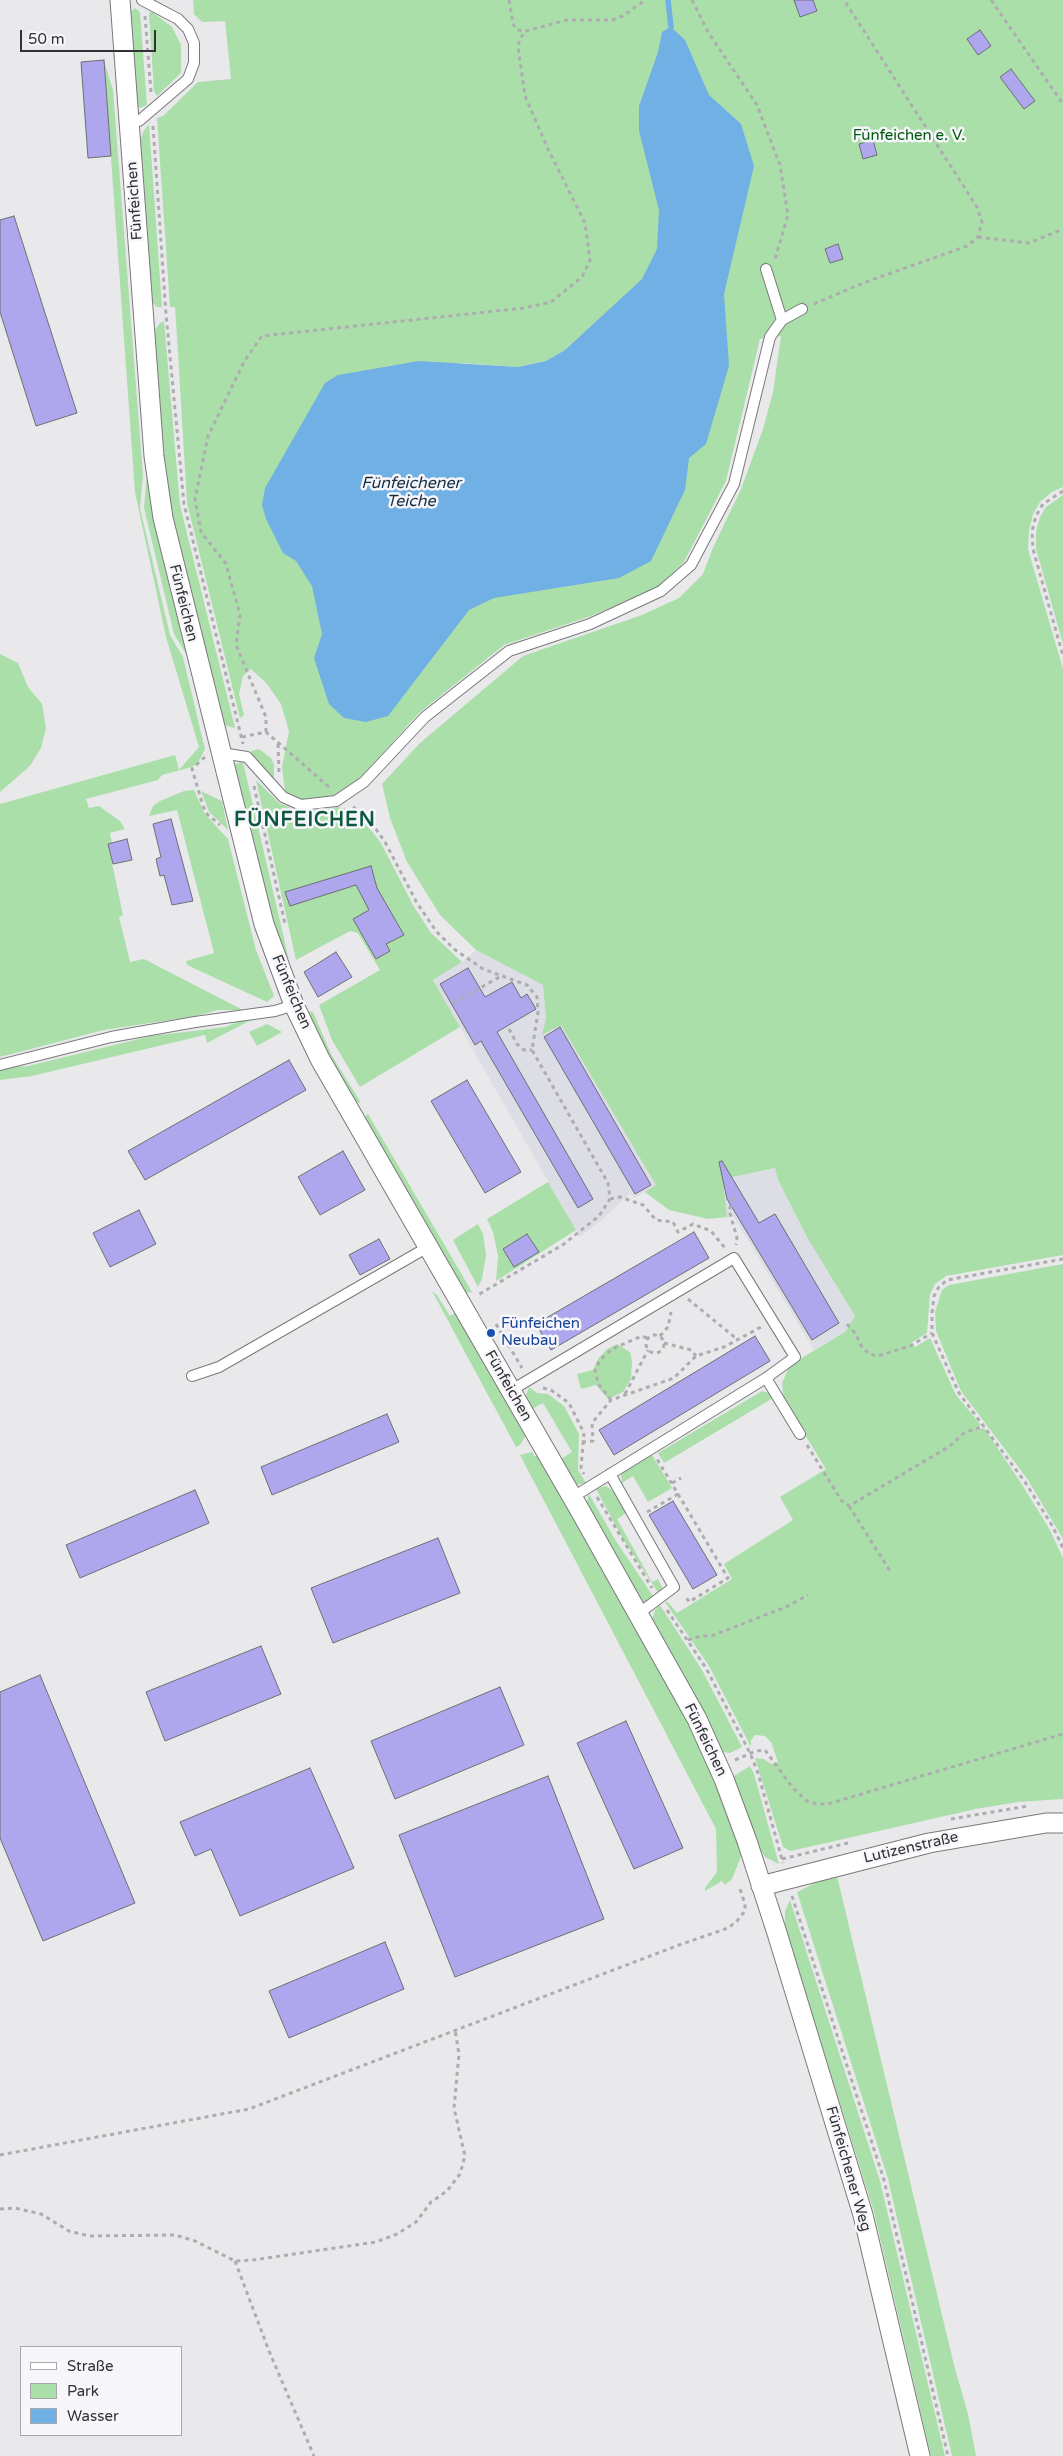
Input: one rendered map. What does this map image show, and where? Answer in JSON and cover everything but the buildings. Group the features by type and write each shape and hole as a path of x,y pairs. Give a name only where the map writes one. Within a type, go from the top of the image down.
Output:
{"street":[{"name":"Fünfeichen","path":"120,0 154,456 162,518 264,924 294,1005 320,1060 573,1497 697,1718 724,1780 761,1886"},
{"name":"Lutizenstraße","path":"761,1886 929,1843 1028,1826 1063,1823"},
{"name":"Fünfeichener Weg","path":"761,1886 863,2215 920,2456"}],"lane":[{"path":"129,122 139,121 188,79 194,63 194,43 188,29 178,19 143,0"},
{"path":"766,270 782,320"},
{"path":"220,748 247,757 283,797 301,804 336,801 364,782 425,718 509,651 590,624 660,591 691,565 734,484 770,337 782,320 802,309"},
{"path":"0,1065 110,1037 220,1018 275,1011 294,1005"},
{"path":"192,1376 219,1367 428,1246"},
{"path":"510,1391 734,1258 795,1357 766,1378 573,1497"},
{"path":"766,1378 800,1434"},
{"path":"610,1474 674,1587 638,1614"}],"path":[{"path":"143,0 166,314 184,504 247,757"},
{"path":"509,0 513,24 517,30 526,32"},
{"path":"473,1286 478,1295 564,1244 599,1216 610,1199 608,1183 532,1050 538,1012 537,997 527,985 483,969 454,949 436,931 416,903 384,842 368,818 348,803 336,801 334,791 266,732 266,717 236,645 240,615 226,564 201,532 195,499 208,436 245,360 262,336 524,308 551,302 582,276 590,260 585,223 548,149 525,96 518,47 520,38 526,32 567,20 612,20 623,16 645,0"},
{"path":"692,0 708,32 756,105 780,165 788,215 775,259 766,270"},
{"path":"802,309 863,283 967,246 978,237 982,222 977,207 844,0"},
{"path":"991,0 1063,104"},
{"path":"978,237 1029,243 1063,229"},
{"path":"1063,490 1043,504 1036,516 1032,531 1033,549 1063,656"},
{"path":"220,748 242,737 266,732"},
{"path":"278,743 279,792"},
{"path":"254,785 287,931"},
{"path":"454,1003 501,975"},
{"path":"508,1029 516,1044 524,1050 532,1050"},
{"path":"610,1199 620,1196 643,1206 656,1220 673,1222 678,1232 694,1224 711,1231 734,1258"},
{"path":"734,1198 730,1210 737,1238 734,1258"},
{"path":"1063,1259 947,1280 939,1287 934,1296 932,1333 959,1393 985,1426 1024,1482 1063,1548"},
{"path":"660,1336 668,1327 676,1292 738,1340"},
{"path":"582,1442 593,1441 592,1423 612,1400 674,1378 696,1356 738,1340 772,1320"},
{"path":"847,1324 855,1333 862,1347 869,1354 878,1356 902,1350 932,1333"},
{"path":"612,1400 598,1383 595,1370 600,1360 612,1348 642,1336 647,1338 655,1334 660,1336 664,1343 692,1350 696,1356"},
{"path":"647,1338 645,1344 648,1350"},
{"path":"648,1350 658,1352 664,1343"},
{"path":"625,1394 648,1350"},
{"path":"849,1506 950,1446 964,1433 985,1426"},
{"path":"800,1434 841,1500 849,1506 890,1570"},
{"path":"651,1448 728,1578 689,1602 680,1587 674,1587"},
{"path":"672,1483 680,1478"},
{"path":"635,1518 678,1494"},
{"path":"688,1640 701,1636 711,1636 786,1607 808,1595"},
{"path":"750,1753 765,1750 793,1788 807,1801 817,1804 828,1804 1063,1734"},
{"path":"0,2155 249,2109 728,1928 745,1911 745,1904 740,1889"},
{"path":"0,2209 15,2208 41,2214 68,2231 90,2236 175,2235 195,2241 236,2261 376,2242 397,2234 416,2222 431,2202 447,2191 460,2174 465,2156 454,2108 459,2054 456,2030"},
{"path":"236,2261 269,2350 314,2456"}],"shaded area":[{"path":"476,950 543,985 546,1018 543,1035 561,1024 657,1185 634,1198 630,1193 603,1219 580,1237 433,980 462,962"},
{"path":"775,1168 778,1180 808,1239 855,1316 845,1332 814,1350 734,1217 727,1217 724,1210 725,1191 723,1179"}],"green space":[{"name":"Fünfeichen e. V.","path":"193,0 1063,0 1063,487 1052,492 1040,502 1033,514 1029,531 1028,549 1063,669 1063,1255 946,1276 935,1284 930,1295 927,1333 911,1343 915,1347 930,1338 956,1395 981,1425 976,1427 978,1429 984,1428 1021,1483 1050,1530 1063,1558 1063,1799 1018,1802 976,1809 790,1851 783,1847 755,1758 764,1759 771,1764 778,1762 771,1742 765,1736 755,1735 751,1740 751,1747 709,1666 665,1602 668,1602 677,1613 732,1579 724,1564 793,1520 780,1497 826,1469 784,1401 782,1383 790,1365 845,1332 855,1316 808,1239 778,1180 775,1168 723,1179 727,1217 708,1219 669,1210 645,1192 656,1185 561,1025 542,1035 546,1018 543,985 476,950 440,915 407,862 390,818 382,784 420,743 523,656 642,615 679,598 703,574 712,550 741,489 763,429 773,392 781,336 760,339 726,481 684,562 657,588 591,616 504,645 419,713 361,777 331,798 302,800 285,791 282,767 289,731 281,704 267,684 251,669 243,676 239,694 244,715 240,718 187,503 175,307 170,307 157,118 163,116 198,82 231,79 225,21 202,22 194,14","holes":["658,292 292,536 460,363 518,367 546,361 565,350 608,311"]},
{"path":"135,8 140,12 147,105 140,108 137,106 130,12"},
{"path":"151,11 172,27 181,45 181,73 157,96 154,91 149,14"},
{"path":"104,61 113,90 143,475 140,508 170,635 183,657 205,749 198,763 192,767 162,775 158,780 86,799 89,808 99,806 120,821 125,829 110,833 112,843 108,844 123,915 119,917 130,962 144,959 243,1010 218,1010 196,1016 104,1030 0,1057 0,804 175,755 179,770 199,747 166,637 135,492"},
{"path":"149,124 162,307 157,307 152,302 140,143 143,132"},
{"path":"164,321 180,505 235,728 224,725 172,519 164,456 154,331"},
{"path":"147,472 155,519 188,657 174,634 144,508"},
{"path":"1063,495 1063,644 1036,549 1036,531 1040,517 1046,507"},
{"path":"0,654 18,663 28,687 42,704 46,728 41,748 30,766 0,792"},
{"path":"259,749 271,758 274,765 274,780 252,756 251,751"},
{"path":"243,762 289,960 272,923 232,769 235,764"},
{"path":"256,780 279,803 299,811 320,811 337,807 347,809 363,820 381,843 413,905 431,933 462,962 433,980 460,1027 360,1087 332,1040 319,1005 380,970 358,933 350,931 296,960"},
{"path":"194,790 205,814 228,839 256,950 274,996 267,1002 187,965 186,961 214,953 177,810 149,816 153,806 160,801 184,791"},
{"path":"201,791 222,801 228,830 209,812"},
{"path":"305,1011 313,1012 331,1054 361,1103 355,1102 327,1056"},
{"path":"253,1019 207,1043 205,1035 32,1076 0,1080 0,1070 9,1067 28,1066 151,1036 226,1027 242,1020"},
{"path":"267,1024 282,1032 257,1046 249,1032"},
{"path":"368,1114 472,1292 465,1293 364,1118"},
{"path":"548,1182 576,1230 496,1281 498,1256 493,1232 487,1219"},
{"path":"478,1224 483,1234 486,1255 482,1279 478,1287 453,1240"},
{"path":"1063,1264 1063,1539 1028,1480 961,1391 936,1331 935,1312 942,1290 949,1285"},
{"path":"432,1291 437,1295 450,1316 455,1313 524,1431 525,1437 520,1445 516,1447"},
{"path":"617,1344 630,1352 632,1361 631,1379 623,1392 608,1399 596,1385 581,1389 577,1374 593,1370 598,1359 607,1349"},
{"path":"529,1387 537,1393 548,1394 564,1406 579,1434 578,1470 586,1483 575,1485 561,1459 572,1452 543,1403 532,1409 526,1395"},
{"path":"762,1391 769,1393 773,1398 664,1463 658,1453"},
{"path":"532,1452 534,1456 539,1456 688,1722 717,1784 742,1854 732,1879 725,1885 722,1881 705,1891 705,1888 717,1872 716,1829 520,1455"},
{"path":"652,1455 672,1488 648,1502 633,1476 622,1483 621,1474"},
{"path":"606,1486 616,1493 628,1512 617,1519 652,1582 658,1579 662,1587 659,1594 623,1539 596,1489"},
{"path":"589,1494 616,1541 655,1599 642,1603 586,1504"},
{"path":"660,1605 702,1670 742,1747 730,1753 723,1752 705,1714 652,1620 655,1610"},
{"path":"750,1766 754,1774 779,1864 765,1857 757,1845 734,1776"},
{"path":"837,1876 954,2365 968,2414 976,2456 952,2456 888,2179 797,1892 817,1882"},
{"path":"790,1900 880,2181 945,2456 931,2456 874,2212 785,1927 785,1911"}],"water":[{"name":"Fünfeichener Teiche","path":"671,27 685,40 709,95 741,124 754,166 724,294 729,366 706,444 689,458 685,490 651,561 619,578 494,598 469,610 388,716 366,722 344,718 329,704 314,658 322,634 312,586 296,561 283,553 266,519 262,505 265,488 325,383 338,375 419,361 518,367 546,361 565,350 642,279 657,249 659,210 639,131 639,106 658,52 662,32"}],"waterway":[{"path":"668,0 671,27"}],"place":[{"name":"Fünfeichen Neubau","path":"491,1333"}],"district":[{"name":"FÜNFEICHEN","path":"305,821"}]}
